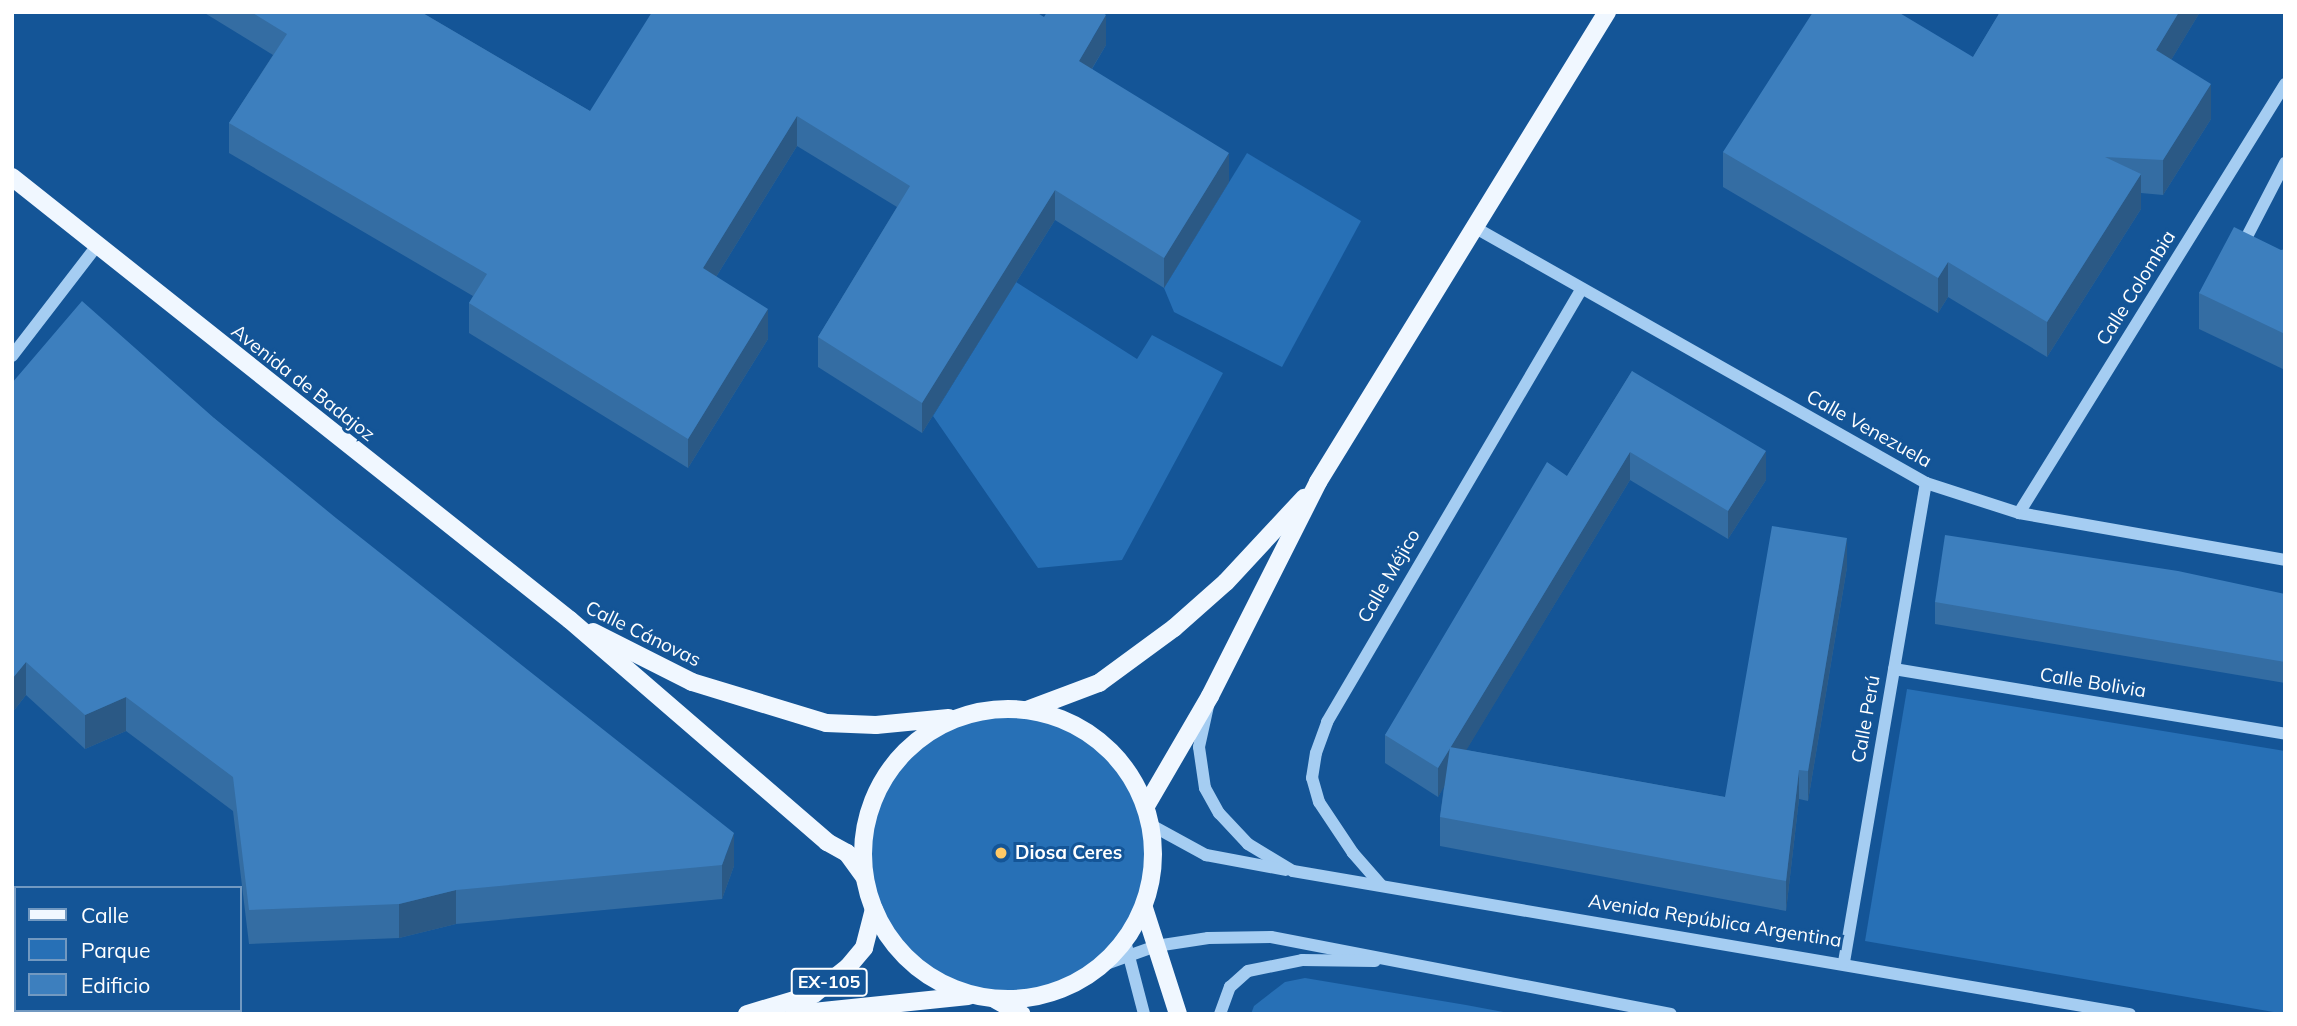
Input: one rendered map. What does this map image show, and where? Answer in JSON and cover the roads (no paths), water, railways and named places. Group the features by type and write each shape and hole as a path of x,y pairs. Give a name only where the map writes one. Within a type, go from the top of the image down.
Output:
{"main road":[{"path":"1146,806 1210,696 1318,482 1607,12"},
{"name":"Avenida de Badajoz","path":"12,177 96,247 570,620"},
{"path":"1027,710 1099,683 1174,628 1226,582 1318,482"},
{"name":"Calle Cánovas","path":"570,620 692,682 826,723 876,725 956,718"},
{"name":"Calle Cánovas","path":"570,620 816,833 846,853 864,876"},
{"path":"986,710 1027,710 1073,723 1107,746 1132,778 1146,806 1151,825 1153,873 1144,908 1126,949 1064,988 1028,998 992,999 974,995 919,969 897,948 874,909 864,876 863,836 871,805 891,767 921,737 956,718 986,710"},
{"path":"1144,908 1178,1014"},
{"name":"EX-105","path":"747,1014 814,994 848,967 864,948 874,909"},
{"name":"EX-105","path":"794,1014 974,995"},
{"path":"992,999 1020,1014"}],"street":[{"name":"Calle Colombia","path":"2019,513 2285,84"},
{"path":"2250,261 2238,255 2285,163"},
{"name":"Calle Venezuela","path":"1474,227 1926,483 2019,513 2285,560"},
{"path":"12,356 96,247"},
{"name":"Calle Méjico","path":"1381,885 1353,853 1319,802 1312,778 1315,752 1327,722 1581,290"},
{"name":"Calle Perú","path":"1844,962 1926,483"},
{"name":"Calle Bolivia","path":"1895,669 2285,734"},
{"name":"Avenida República Argentina","path":"1210,696 1199,747 1205,788 1248,844 1293,871"},
{"name":"Avenida República Argentina","path":"1151,825 1206,855 1844,962 2130,1014"},
{"path":"1144,1014 1126,949 1208,938 1271,937 1671,1014"},
{"path":"1220,1014 1230,987 1248,971 1272,963 1402,961"}],"place":[{"name":"Diosa Ceres","path":"1001,853"}]}
